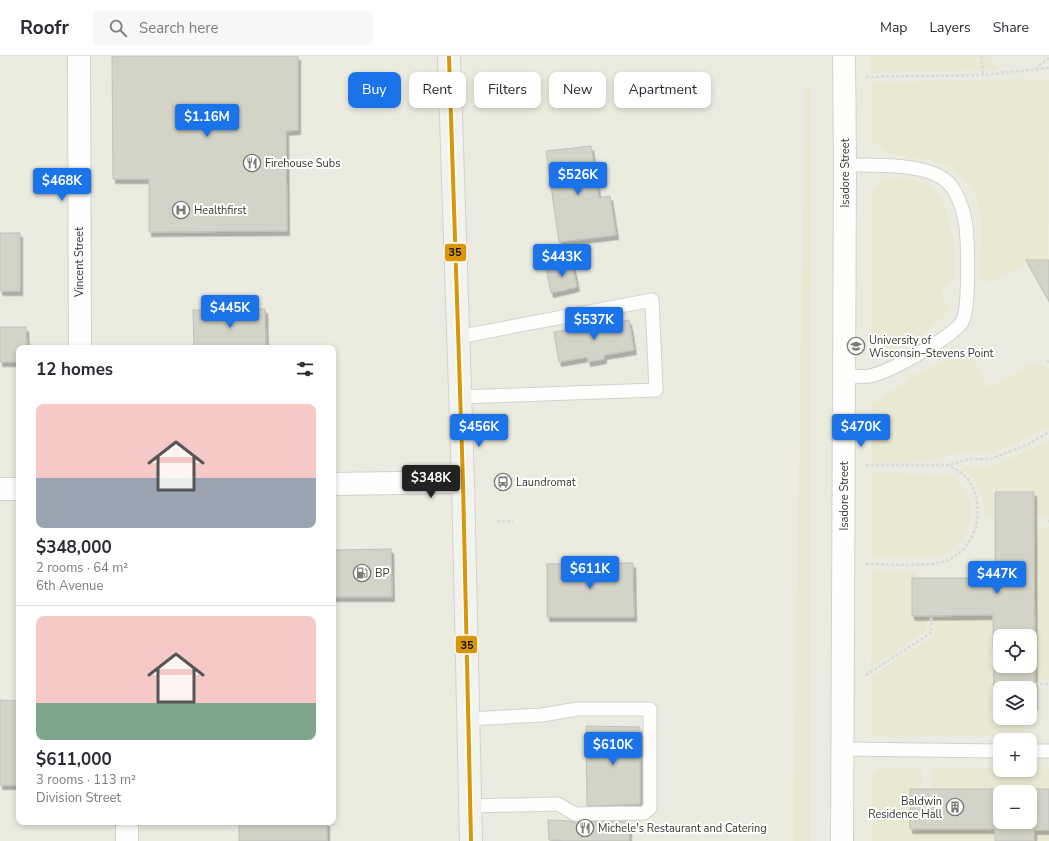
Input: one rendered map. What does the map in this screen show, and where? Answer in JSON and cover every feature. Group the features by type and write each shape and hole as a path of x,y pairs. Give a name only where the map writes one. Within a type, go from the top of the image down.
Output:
{"main road":[{"path":"449,56 463,482 471,841"}],"street":[{"name":"Vincent Street","path":"79,56 80,345"},
{"name":"Isadore Street","path":"842,841 845,165 844,56"},
{"path":"336,484 463,482"},
{"path":"0,489 16,489"},
{"path":"127,825 127,841"}],"lane":[{"path":"844,376 873,376 926,349 952,331 962,322 966,311 967,301 967,237 965,221 954,190 946,180 933,173 914,168 880,165 845,165"},
{"path":"458,337 652,300 656,390 460,397"},
{"path":"469,719 542,715 577,709 650,709 650,808 644,813 575,814 558,804 470,806"},
{"path":"842,749 993,750"},
{"path":"1037,751 1049,751"}],"path":[{"path":"981,56 983,75"},
{"path":"1035,69 1049,58"},
{"path":"866,78 983,75 1049,68"},
{"path":"866,465 948,465 969,459 990,459 1027,445 1048,433"},
{"path":"866,564 937,563 960,553 970,541 976,530 979,515 977,500 971,483 961,473 948,465"},
{"path":"497,521 513,521"},
{"path":"865,675 931,633 931,616"},
{"path":"1037,684 1049,684"}],"shaded area":[{"path":"0,56 1049,56 1049,841 0,841"}],"green space":[{"path":"871,56 991,56 993,64 1001,70 871,73"},
{"path":"1049,79 1048,260 1026,260 1027,263 995,281 986,281 982,279 979,272 982,226 980,212 973,191 966,180 949,166 938,162 889,153 884,151 872,141 872,82"},
{"path":"805,89 810,89 810,841 793,841"},
{"path":"891,178 907,178 916,180 929,187 938,196 950,222 954,252 954,280 942,290 942,296 950,309 936,324 914,340 902,346 891,350 880,350 872,347 872,192 883,181"},
{"path":"958,353 966,353 971,355 989,388 1034,363 1049,368 1049,427 994,453 952,454 926,462 872,463 872,404 919,373"},
{"path":"1049,440 1049,517 1034,517 1034,492 995,492 993,474 993,514 985,515 983,500 979,488 968,472 962,467 992,467"},
{"path":"872,472 952,475 964,488 970,504 970,523 962,540 955,547 938,556 871,558"},
{"path":"1034,527 1049,527 1049,680 1035,680 1035,673 1037,673 1037,629 1035,629"},
{"path":"872,570 916,572 918,578 912,578 924,605 927,626 925,632 871,667"},
{"path":"935,615 993,615 993,725 1023,725 1023,733 993,733 993,736 872,736 872,676 935,635"},
{"path":"884,768 920,769 922,773 922,789 910,789 910,829 995,829 995,841 872,841 871,778 877,770"},
{"path":"937,768 993,768 993,777 1037,777 1037,768 1049,768 1049,789 1037,789 1037,785 993,785 993,789 931,789 932,770"},
{"path":"1034,830 1049,830 1049,841 1034,841"}],"building":[{"path":"112,56 298,56 298,130 286,131 287,231 149,232 149,179 113,179"},
{"path":"591,146 599,198 610,196 616,235 559,242 546,151"},
{"path":"0,233 20,233 20,291 0,291"},
{"path":"1026,260 1049,260 1049,301"},
{"path":"572,262 577,287 551,293 546,268"},
{"path":"265,309 266,345 194,345 193,310"},
{"path":"599,320 600,325 629,320 634,350 604,355 604,359 588,362 587,357 559,362 554,332 572,329 572,325"},
{"path":"0,327 26,327 27,345 16,345 16,362 0,362"},
{"path":"995,492 1034,492 1035,629 993,629 993,615 912,616 912,578 995,578"},
{"name":"BP","path":"391,549 392,597 336,597 336,550"},
{"path":"633,563 634,617 547,617 547,564"},
{"path":"994,673 1035,673 1035,681 994,681"},
{"path":"0,700 16,701 16,785 0,785"},
{"path":"586,726 640,727 640,804 587,806"},
{"name":"Baldwin Residence Hall","path":"910,789 993,789 993,829 910,829"},
{"name":"Baldwin Residence Hall","path":"1037,789 1049,789 1049,830 1034,830 1034,841 995,841 995,829 1037,829"},
{"name":"Michele's Restaurant and Catering","path":"548,820 575,822 629,821 629,841 549,840"},
{"path":"239,825 327,825 327,841 239,841"}],"transit line":[{"name":"35","path":"449,56 463,482 471,841"}],"place":[{"name":"Firehouse Subs","path":"252,163"},
{"name":"Healthfirst","path":"181,210"},
{"name":"University of Wisconsin–Stevens Point","path":"856,346"},
{"name":"Laundromat","path":"503,482"},
{"name":"BP","path":"362,573"},
{"name":"Baldwin Residence Hall","path":"955,807"},
{"name":"Michele's Restaurant and Catering","path":"585,828"}]}
